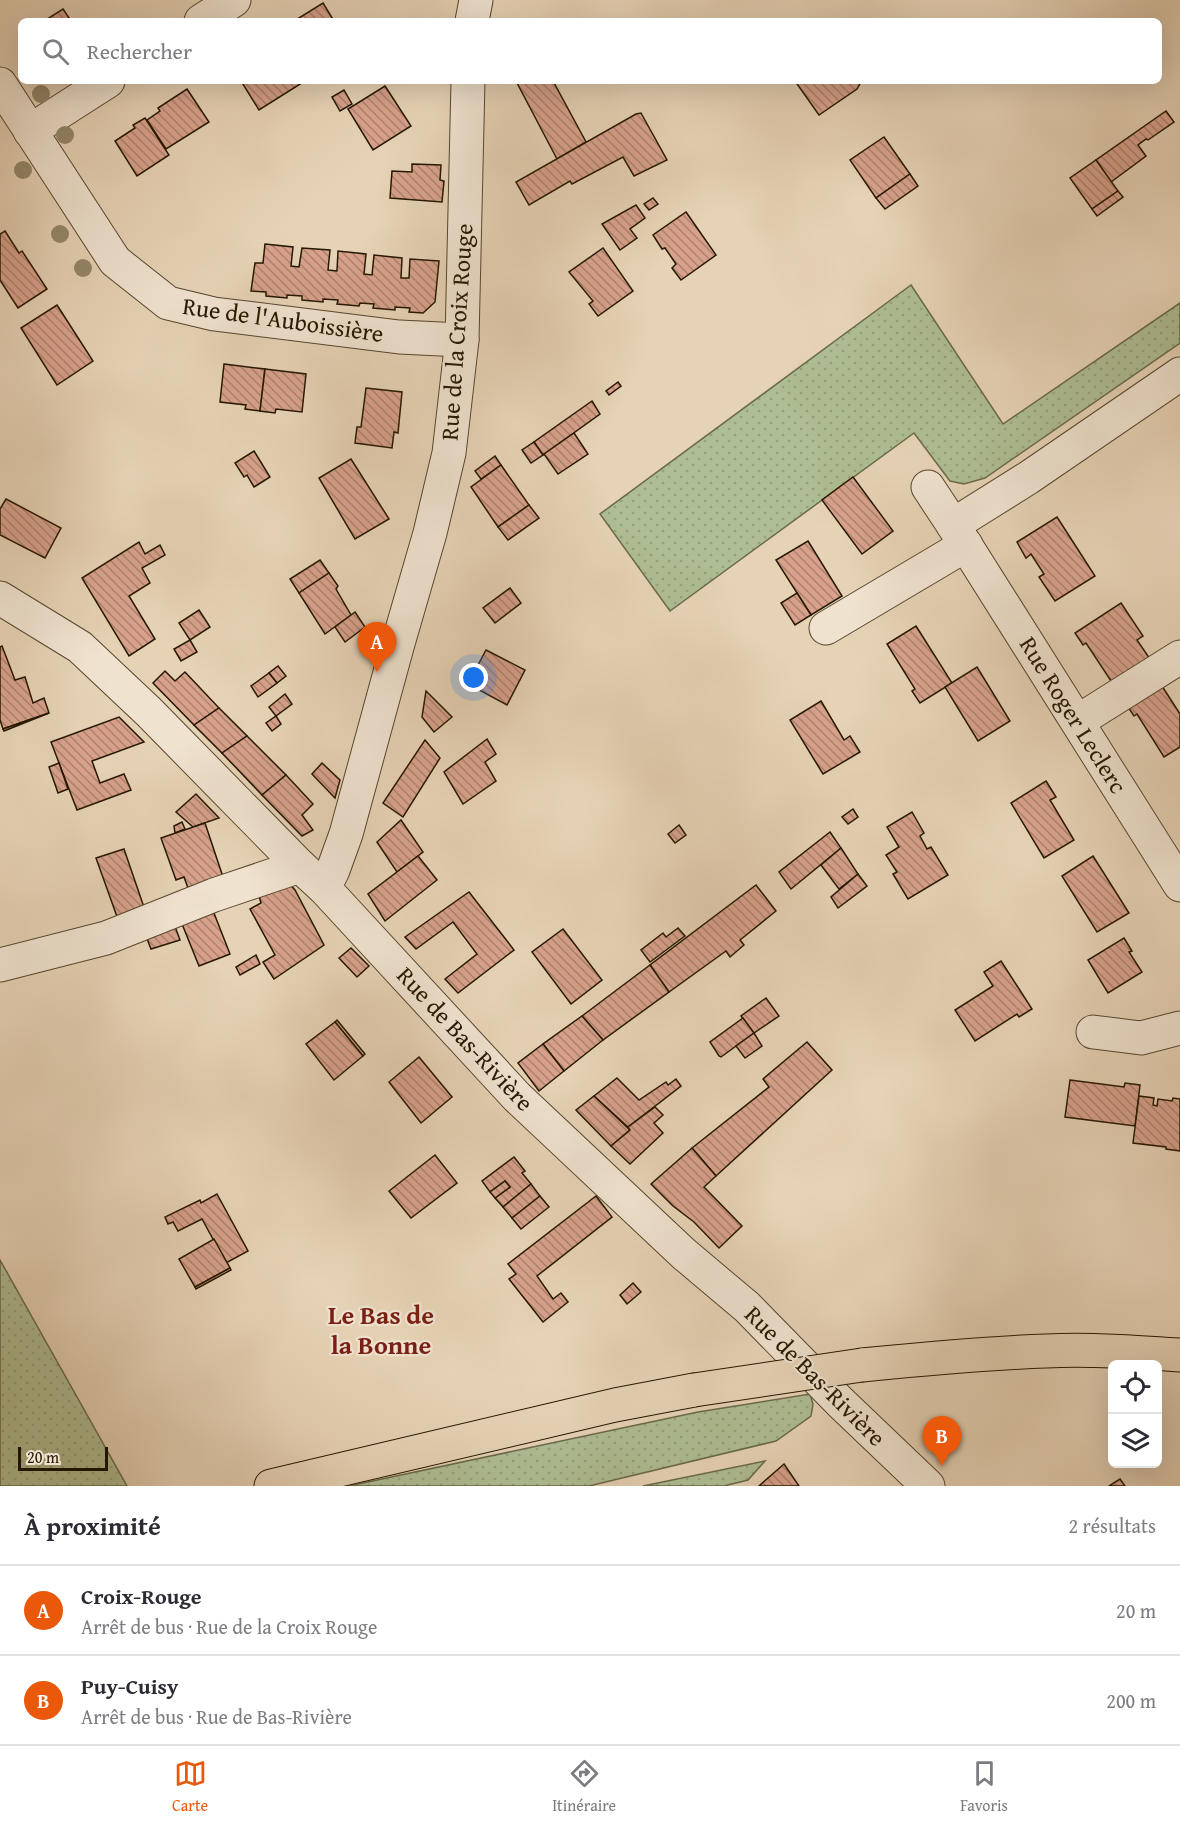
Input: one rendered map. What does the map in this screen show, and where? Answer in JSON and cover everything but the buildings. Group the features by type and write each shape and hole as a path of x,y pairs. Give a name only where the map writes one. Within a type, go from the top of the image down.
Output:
{"main road":[{"path":"271,1486 615,1405 694,1390 862,1365 949,1356 1048,1351 1180,1355"}],"street":[{"path":"206,18 234,0"},
{"path":"473,18 476,0"},
{"name":"Rue de l'Auboissière","path":"0,84 115,261 168,303 214,314 364,333 462,340"},
{"path":"30,130 103,84"},
{"name":"Rue de la Croix Rouge","path":"324,888 346,834 430,533 449,453 462,340 468,84"},
{"path":"826,628 959,535 1028,478 1180,374"},
{"name":"Rue Roger Leclerc","path":"928,487 1180,885"},
{"name":"Rue de Bas-Rivière","path":"0,598 80,648 148,712 324,888 517,1097 684,1254 747,1307 840,1402 928,1486"},
{"path":"1079,723 1091,713 1180,657"},
{"path":"0,965 106,938 214,895 300,866"},
{"path":"1093,1032 1141,1038 1180,1028"}],"green space":[{"path":"911,285 1003,424 1180,303 1180,343 985,478 964,484 950,481 914,433 670,611 600,514"},
{"path":"0,1260 127,1486 0,1486"},
{"path":"810,1394 813,1404 811,1416 776,1441 589,1486 349,1486 698,1412"},
{"path":"765,1461 748,1480 724,1486 643,1486"}],"place":[{"name":"Croix-Rouge","path":"377,672"},
{"name":"Puy-Cuisy","path":"942,1466"}],"district":[{"name":"Le Bas de la Bonne","path":"381,1330"}]}
